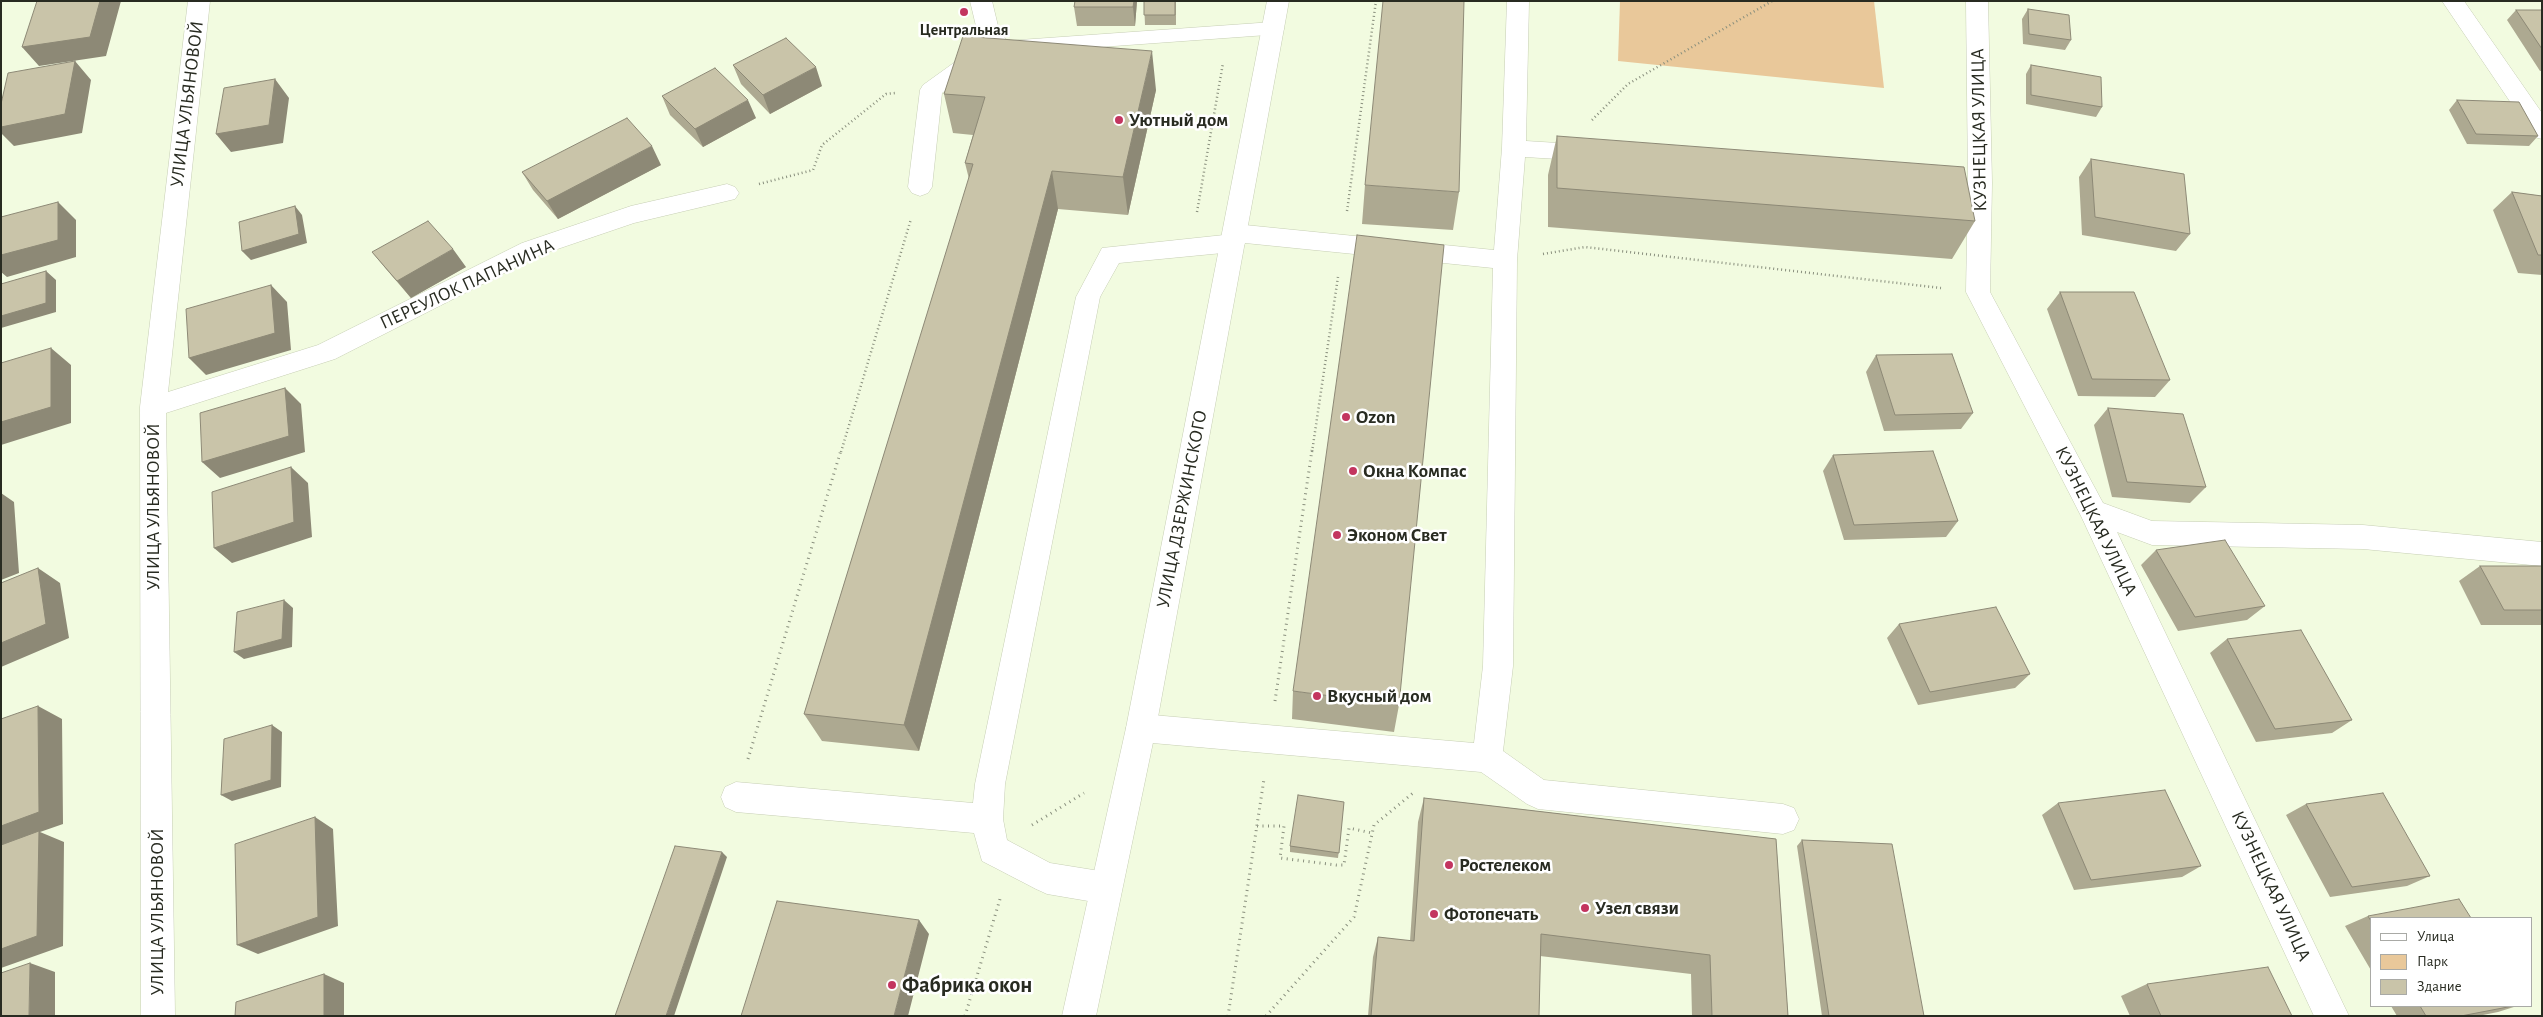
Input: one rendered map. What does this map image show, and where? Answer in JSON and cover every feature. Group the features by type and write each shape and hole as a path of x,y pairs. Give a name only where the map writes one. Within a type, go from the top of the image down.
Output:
{"street":[{"name":"УЛИЦА УЛЬЯНОВОЙ","path":"158,1016 152,407 199,1"},
{"path":"981,1 987,26 999,47"},
{"name":"УЛИЦА ДЗЕРЖИНСКОГО","path":"1079,1016 1141,728 1278,1"},
{"path":"1472,757 1498,666 1505,260 1514,148 1518,1"},
{"name":"КУЗНЕЦКАЯ УЛИЦА","path":"1977,1 1970,182 1978,292 2093,511 2332,1016"},
{"path":"2453,1 2542,131"},
{"path":"920,186 931,90 963,67 999,47 1273,29"},
{"path":"1514,148 1612,155"},
{"name":"ПЕРЕУЛОК ПАПАНИНА","path":"152,407 326,352 531,249 631,215 727,193"},
{"path":"1106,888 1047,878 993,850 987,819 990,784 1088,297 1111,255 1191,248 1234,238 1342,244 1505,260"},
{"path":"2093,511 2152,533 2363,538 2542,554"},
{"path":"1141,728 1472,757 1538,794 1784,820"},
{"path":"736,797 987,819"}],"path":[{"path":"1228,1016 1376,1"},
{"path":"1552,151 1592,121 1628,84 1772,1"},
{"path":"1191,248 1229,32"},
{"path":"727,193 813,170 822,145 886,94 931,90"},
{"path":"736,797 920,186"},
{"path":"1505,260 1585,247 1978,292"},
{"path":"1266,1016 1354,917 1374,825 1472,757"},
{"path":"965,1016 1012,860 1029,827 1088,792"},
{"path":"1257,826 1284,826 1280,858 1336,865 1344,865 1349,828 1373,833"}],"green space":[{"path":"1620,1 1874,1 1884,88 1618,61"}],"building":[{"path":"37,1 100,1 90,37 22,47"},
{"path":"1075,1 1134,1 1133,7 1074,7"},
{"path":"1144,1 1175,1 1175,15 1144,15"},
{"path":"1383,1 1464,1 1459,192 1365,185"},
{"path":"2028,9 2069,15 2071,40 2029,34"},
{"path":"2516,10 2542,10 2542,49"},
{"path":"963,36 1152,51 1123,177 1052,171 904,725 804,714 973,164 965,163 985,97 944,94"},
{"path":"786,38 816,67 763,95 733,65"},
{"path":"75,61 65,114 1,127 1,104 8,73"},
{"path":"2031,65 2101,77 2102,107 2031,95"},
{"path":"715,68 748,100 695,129 662,96"},
{"path":"275,79 269,125 216,134 224,88"},
{"path":"2457,100 2519,102 2538,136 2476,134"},
{"path":"627,118 652,146 547,201 522,172"},
{"path":"1557,136 1964,167 1975,221 1557,188"},
{"path":"2091,159 2184,174 2190,234 2095,217"},
{"path":"2512,192 2542,196 2542,255 2538,255"},
{"path":"58,202 58,240 1,255 1,217"},
{"path":"295,206 299,234 242,251 239,222"},
{"path":"428,221 453,249 397,281 372,252"},
{"path":"1357,235 1444,245 1399,705 1293,691"},
{"path":"46,271 46,303 1,316 1,284"},
{"path":"271,285 275,333 189,358 186,309"},
{"path":"2060,292 2134,292 2170,380 2092,379"},
{"path":"51,348 51,407 1,422 1,363"},
{"path":"1952,354 1973,413 1895,415 1876,355"},
{"path":"285,388 289,436 202,462 200,413"},
{"path":"2108,408 2183,414 2206,487 2127,482"},
{"path":"1933,451 1958,521 1854,525 1833,455"},
{"path":"291,467 294,522 214,548 212,492"},
{"path":"2225,540 2265,606 2195,617 2156,550"},
{"path":"2480,566 2542,566 2542,610 2504,610"},
{"path":"38,568 46,624 1,643 1,583"},
{"path":"284,600 282,639 234,652 237,612"},
{"path":"1996,607 2030,674 1930,692 1899,624"},
{"path":"2301,630 2352,720 2275,729 2227,639"},
{"path":"38,706 39,812 1,826 1,719"},
{"path":"272,725 271,780 221,795 224,739"},
{"path":"2165,790 2201,866 2091,880 2058,803"},
{"path":"2383,793 2430,876 2352,887 2306,804"},
{"path":"1298,795 1344,802 1339,853 1290,846"},
{"name":"Узел связи","path":"1424,798 1776,839 1788,1016 1712,1016 1710,955 1541,934 1539,1016 1371,1016 1378,937 1414,941"},
{"path":"315,817 318,917 237,945 235,844"},
{"path":"39,831 37,936 1,949 1,845"},
{"path":"1802,840 1892,844 1924,1016 1829,1016"},
{"path":"675,846 722,852 666,1016 615,1016"},
{"path":"2459,899 2470,917 2370,917 2370,920 2368,916"},
{"path":"777,901 919,920 894,1016 741,1016"},
{"path":"30,963 29,1016 1,1016 1,973"},
{"path":"2268,967 2292,1016 2161,1016 2147,984"},
{"path":"324,974 324,1016 235,1016 236,1002"},
{"path":"2421,1007 2508,1007 2461,1016 2426,1016"}],"place":[{"name":"Центральная","path":"964,12"},
{"name":"Уютный дом","path":"1119,120"},
{"name":"Ozon","path":"1346,417"},
{"name":"Окна Компас","path":"1353,471"},
{"name":"Эконом Свет","path":"1337,535"},
{"name":"Вкусный дом","path":"1317,696"},
{"name":"Ростелеком","path":"1449,865"},
{"name":"Узел связи","path":"1585,908"},
{"name":"Фотопечать","path":"1434,914"},
{"name":"Фабрика окон","path":"892,985"}]}
